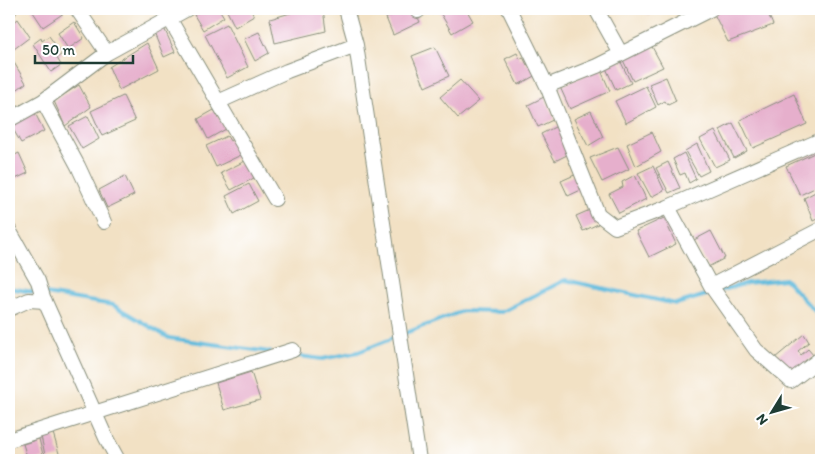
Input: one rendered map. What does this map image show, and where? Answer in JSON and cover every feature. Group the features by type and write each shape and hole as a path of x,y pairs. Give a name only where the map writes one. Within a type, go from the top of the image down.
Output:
{"street":[{"path":"77,9 107,53"},
{"path":"9,120 43,101 107,53 187,9"},
{"path":"346,9 356,45 419,460"},
{"path":"509,9 547,86 598,214 615,227 668,207 821,140"},
{"path":"596,9 620,54"},
{"path":"547,86 597,66 694,12 711,9"},
{"path":"169,18 275,199"},
{"path":"218,102 287,71 356,45"},
{"path":"43,101 78,166 104,222"},
{"path":"668,207 711,286 756,350 791,381 821,358"},
{"path":"711,286 821,229"},
{"path":"9,230 38,282 95,413 118,460"},
{"path":"9,309 29,300 44,299"},
{"path":"9,440 293,350"}],"building":[{"path":"31,9 61,9 64,13 43,27"},
{"path":"204,9 219,9 224,17 203,30 194,15"},
{"path":"226,9 250,9 254,16 235,27"},
{"path":"304,9 323,9 326,31 275,43 270,19"},
{"path":"405,9 414,9 420,22 393,35 386,18"},
{"path":"438,9 466,9 473,21 452,33"},
{"path":"644,9 658,9 648,15"},
{"path":"724,9 766,9 773,25 728,42 714,14"},
{"path":"18,19 30,37 14,49 9,42 9,26"},
{"path":"74,22 84,38 68,49 58,33"},
{"path":"227,24 248,67 227,78 205,35"},
{"path":"164,28 175,52 164,57 154,33"},
{"path":"259,32 269,53 255,61 244,39"},
{"path":"49,36 62,54 57,58 61,65 51,72 33,44 41,38 42,41"},
{"path":"147,43 159,69 119,90 109,67"},
{"path":"650,43 663,67 633,81 622,58"},
{"path":"435,47 449,76 425,87 412,56"},
{"path":"517,53 520,59 523,57 527,65 530,63 536,75 518,85 505,59"},
{"path":"9,54 26,83 11,94 9,91"},
{"path":"619,58 631,83 616,90 605,66"},
{"path":"600,68 610,91 570,109 560,87"},
{"path":"666,77 676,101 668,105 665,101 658,105 649,84"},
{"path":"460,80 479,101 458,118 440,97"},
{"path":"79,85 91,107 65,126 54,101"},
{"path":"646,86 656,107 626,123 615,101"},
{"path":"794,94 807,124 753,148 740,120"},
{"path":"123,96 135,121 102,136 91,111"},
{"path":"544,97 555,119 538,127 528,105"},
{"path":"33,109 44,131 21,143 9,122"},
{"path":"214,110 226,129 208,139 198,119"},
{"path":"591,111 603,137 588,146 574,119"},
{"path":"88,116 99,139 82,149 69,126"},
{"path":"733,123 747,151 734,158 720,130"},
{"path":"559,125 571,153 555,161 541,134"},
{"path":"715,131 730,160 715,167 700,139"},
{"path":"652,132 661,152 636,166 627,144"},
{"path":"227,136 230,141 233,139 241,155 216,167 206,146"},
{"path":"697,144 709,171 699,176 685,151"},
{"path":"618,147 629,169 602,182 590,158"},
{"path":"821,150 821,185 800,195 786,166"},
{"path":"19,153 28,173 9,182 9,158"},
{"path":"684,153 696,179 689,183 685,173 680,175 673,159"},
{"path":"245,161 254,178 231,190 221,173"},
{"path":"668,162 680,188 669,193 656,168"},
{"path":"653,166 664,190 651,197 638,173"},
{"path":"579,173 585,188 568,196 561,181"},
{"path":"635,175 646,199 619,213 609,194 623,187 622,182"},
{"path":"125,176 134,195 107,208 99,190"},
{"path":"249,184 258,201 234,214 226,196"},
{"path":"821,189 821,217 813,221 804,198"},
{"path":"592,209 598,224 583,231 576,216"},
{"path":"664,218 676,244 649,257 636,231"},
{"path":"711,231 725,258 708,267 694,240"},
{"path":"804,334 809,342 798,351 801,355 808,349 814,356 790,376 775,358"},
{"path":"251,372 260,400 224,410 216,383"},
{"path":"53,433 60,457 46,460 41,436"},
{"path":"39,439 44,459 28,460 23,444"}],"waterway":[{"path":"719,291 747,283 785,279 821,318"},
{"path":"403,334 463,311 502,312 565,280 676,304 713,293"},
{"path":"9,288 39,293"},
{"path":"46,294 113,305 169,338 270,352"},
{"path":"292,355 322,359 358,352 396,337"}]}
